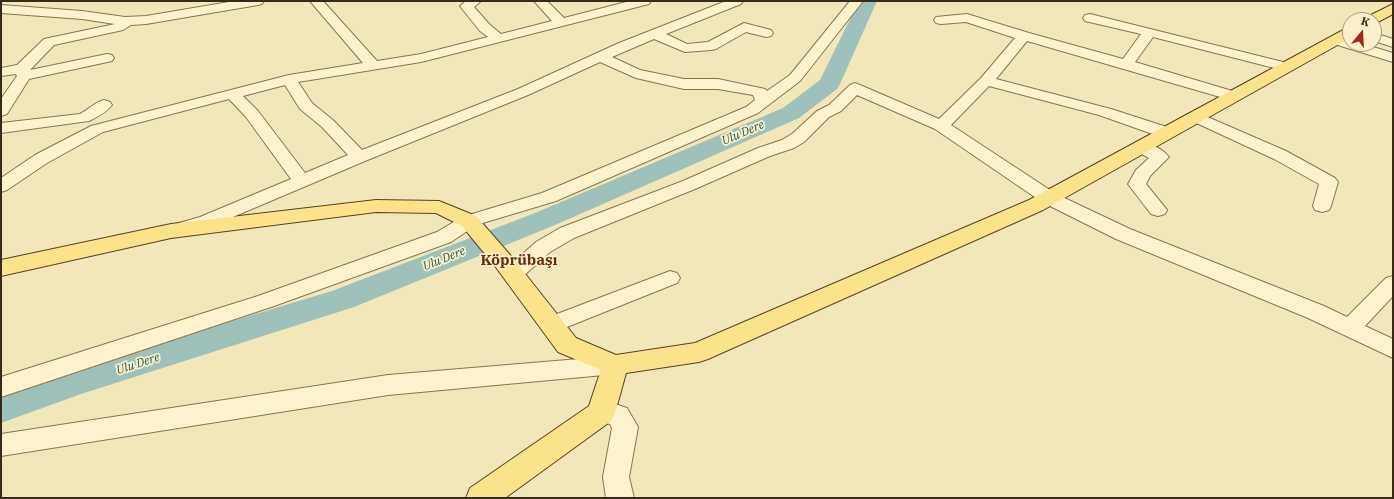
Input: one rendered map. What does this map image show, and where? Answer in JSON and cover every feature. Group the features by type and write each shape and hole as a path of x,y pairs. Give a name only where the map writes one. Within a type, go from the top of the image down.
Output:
{"main road":[{"path":"1382,14 1393,8"},
{"path":"1,268 171,231 376,206 439,207 469,221 508,267 567,345 615,365 699,352 1049,198 1342,37"},
{"path":"481,498 601,413 615,365"}],"street":[{"path":"1,9 146,20 258,1"},
{"path":"316,1 373,64"},
{"path":"475,1 466,6 486,28 499,39"},
{"path":"540,1 561,22"},
{"path":"1,128 83,118 92,122 232,94 289,79 373,64 421,58 644,1"},
{"path":"171,231 207,221 359,157 523,92 601,56 737,1"},
{"path":"1,387 266,301 444,237 469,221 549,197 752,110 763,100 795,78 857,1"},
{"path":"941,20 967,18 1024,36 1234,96"},
{"path":"1090,18 1286,67"},
{"path":"1,111 23,73 49,42 118,27 132,20"},
{"path":"655,34 685,48 711,46 744,27 766,33"},
{"path":"1126,64 1150,32"},
{"path":"941,126 986,81 1024,36"},
{"path":"1382,40 1393,43"},
{"path":"1379,52 1393,58"},
{"path":"601,56 636,74 684,84 718,84 748,89 760,92 763,100"},
{"path":"1,72 23,73 44,71 107,58"},
{"path":"289,79 306,106 328,124 359,157"},
{"path":"986,81 1105,112 1167,133"},
{"path":"508,267 567,233 688,185 764,152 788,144 798,138 822,114 835,108 855,88 941,126 1049,198 1123,234 1316,312 1393,349"},
{"path":"232,94 252,114 302,181"},
{"path":"1,186 92,122 104,105"},
{"path":"1196,117 1307,168 1329,182 1322,206"},
{"path":"1142,147 1160,157 1142,174 1137,184 1158,210"},
{"path":"552,325 670,278"},
{"path":"1350,328 1393,284"},
{"path":"1,445 388,385 615,365"},
{"path":"601,413 618,415 625,427 616,477 620,498"}],"waterway":[{"name":"Ulu Dere","path":"1,408 72,383 343,299 545,219 791,113 829,84 868,1"}],"district":[{"name":"Köprübaşı","path":"519,261"}]}
